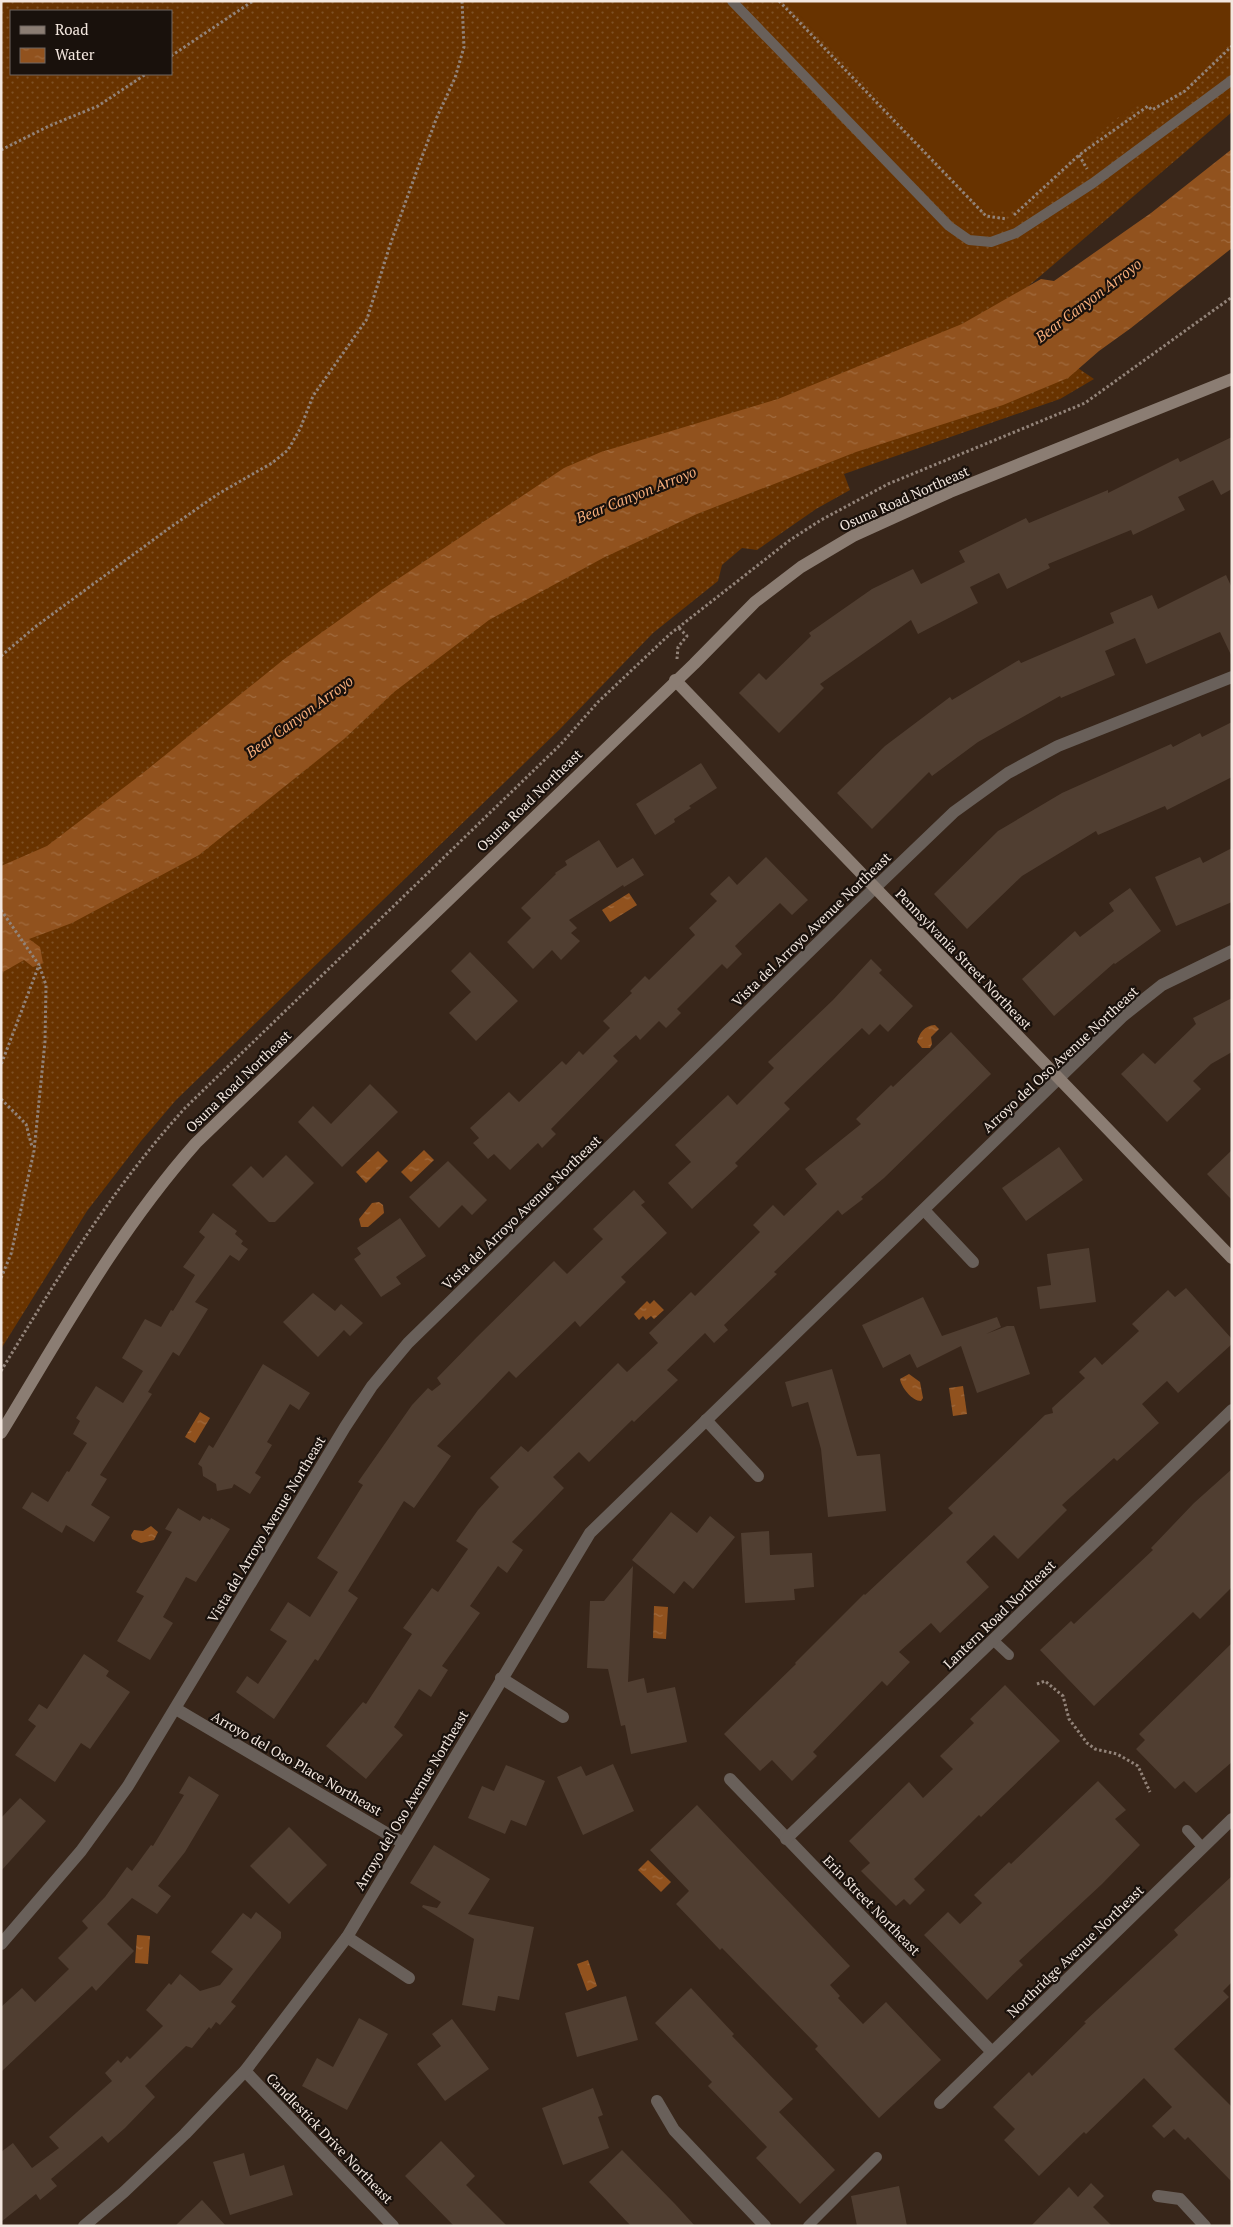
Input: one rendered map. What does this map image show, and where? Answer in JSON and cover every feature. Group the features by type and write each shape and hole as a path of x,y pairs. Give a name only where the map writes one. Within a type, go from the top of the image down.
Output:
{"street":[{"name":"Osuna Road Northeast","path":"1,1434 123,1234 157,1189 196,1143 755,602 801,567 853,536 950,492 1232,379"},
{"name":"Vista del Arroyo Avenue Northeast","path":"1,1944 81,1851 128,1786 176,1710 344,1427 372,1386 408,1343 954,812 1008,773 1058,746 1232,677"},
{"name":"Pennsylvania Street Northeast","path":"676,680 1232,1258"},
{"name":"Arroyo del Oso Avenue Northeast","path":"84,2226 124,2192 245,2071 347,1938 501,1678 590,1533 1123,1016 1162,985 1232,951"},
{"path":"924,1210 973,1262"},
{"name":"Lantern Road Northeast","path":"786,1838 1232,1410"},
{"path":"706,1420 758,1476"},
{"path":"501,1678 563,1716"},
{"name":"Arroyo del Oso Place Northeast","path":"176,1710 403,1843"},
{"name":"Erin Street Northeast","path":"730,1779 992,2052"},
{"name":"Northridge Avenue Northeast","path":"940,2104 1232,1820"},
{"path":"347,1938 410,1978"},
{"name":"Candlestick Drive Northeast","path":"245,2071 393,2226"},
{"path":"657,2101 674,2130 765,2226"},
{"path":"1158,2196 1180,2199 1205,2226"}],"lane":[{"path":"732,1 949,226 969,240 991,242 1016,233 1093,183 1232,80"},
{"path":"993,1640 1009,1656"},
{"path":"1187,1830 1203,1848"},
{"path":"808,2226 877,2157"}],"path":[{"path":"172,55 253,1"},
{"path":"1,656 35,627 168,529 218,494 272,463 288,450 300,429 313,396 367,319 390,246 420,162 437,117 456,78 464,47 462,1"},
{"path":"779,1 986,216 1009,220 1079,155 1148,106 1152,110 1185,91 1232,46"},
{"path":"1,150 49,126 98,106 144,75"},
{"path":"678,628 688,636 678,647"},
{"path":"1,910 39,965 46,985 45,1042 34,1151 11,1254 1,1278"},
{"path":"1,1065 39,965"},
{"path":"1,1099 26,1124 34,1151"},
{"path":"1037,1684 1045,1680 1063,1696 1069,1719 1086,1743 1095,1749 1117,1754 1138,1766 1150,1792"}],"shaded area":[{"path":"1,1 1232,1 1232,112 997,313 1094,379 1060,399 844,474 850,490 816,509 757,550 742,548 722,565 718,581 653,633 559,730 176,1100 141,1141 87,1211 1,1349"},
{"path":"786,1 1232,1 1232,42 1182,91 1162,103 1137,104 1113,121 1015,211 985,210"}],"water":[{"name":"Bear Canyon Arroyo","path":"1232,149 1232,248 1099,351 1068,378 1003,405 856,452 697,514 603,558 489,620 394,692 344,739 199,855 72,923 29,939 40,947 43,963 33,967 24,960 3,972 1,970 1,866 47,846 143,773 283,660 380,591 564,468 601,452 778,399 962,324 1041,279 1054,281 1151,213"},
{"path":"629,893 637,905 610,922 602,910"},
{"path":"935,1025 939,1029 931,1037 932,1044 930,1048 922,1048 917,1042 920,1035 925,1028"},
{"path":"424,1150 434,1160 411,1182 401,1172"},
{"path":"378,1151 388,1161 366,1183 356,1172"},
{"path":"379,1202 383,1205 384,1213 368,1227 361,1227 359,1219 372,1203"},
{"path":"654,1300 664,1310 654,1319 651,1316 646,1320 643,1316 639,1320 634,1314 647,1301 650,1304"},
{"path":"909,1374 920,1382 923,1398 921,1401 914,1399 901,1382 900,1379"},
{"path":"963,1386 967,1414 953,1416 949,1388"},
{"path":"200,1412 210,1418 195,1443 185,1437"},
{"path":"151,1526 158,1532 154,1540 141,1543 132,1539 131,1535 134,1530 143,1531"},
{"path":"654,1606 668,1607 666,1639 653,1638"},
{"path":"648,1860 671,1882 661,1892 638,1870"},
{"path":"137,1935 150,1936 148,1964 135,1963"},
{"path":"588,1960 597,1986 587,1991 577,1964"}],"building":[{"path":"1232,437 1232,489 1221,495 1213,480 1178,497 1185,510 1133,535 1131,530 1048,564 1050,568 1007,589 999,573 970,587 978,603 918,634 911,620 820,684 824,688 779,733 739,693 759,673 766,680 811,636 809,633 872,589 913,569 921,584 965,562 959,551 1026,518 1029,523 1108,490 1108,493 1178,458 1180,462"},
{"path":"1226,575 1232,588 1232,657 1220,632 1146,664 1135,638 1105,651 1115,675 1061,698 1060,696 978,742 932,776 929,772 872,829 837,793 885,746 950,697 952,700 1019,660 1021,663 1114,623 1110,613 1152,595 1158,609"},
{"path":"1232,722 1232,777 1167,810 1165,806 1098,835 1096,831 1022,876 967,929 934,894 998,831 1062,793 1171,744 1173,747 1200,733 1202,737"},
{"path":"701,763 717,788 689,806 691,808 674,819 675,822 655,835 636,804"},
{"path":"599,840 617,868 633,858 644,875 624,887 623,885 569,920 577,928 571,933 580,941 561,960 552,950 533,969 507,942 531,918 521,908 555,873 567,865 565,861"},
{"path":"1232,848 1232,902 1176,926 1155,877 1200,857 1203,863"},
{"path":"766,857 808,900 792,915 780,903 735,946 742,954 727,969 722,964 677,1009 681,1013 666,1028 659,1021 640,1040 636,1035 613,1056 618,1061 551,1129 556,1134 542,1148 538,1143 510,1170 494,1154 488,1159 473,1143 479,1138 470,1128 509,1092 519,1102 562,1061 566,1065 579,1051 583,1055 610,1028 603,1021 632,993 630,991 645,976 649,980 695,935 689,928 717,901 710,894 729,876 737,885"},
{"path":"1130,888 1161,931 1114,963 1054,1016 1022,979 1075,931 1080,937 1114,911 1109,903"},
{"path":"470,952 518,1001 476,1041 449,1013 471,992 451,971"},
{"path":"871,959 882,970 879,973 913,1006 888,1032 880,1024 869,1035 862,1028 784,1103 790,1109 735,1163 738,1166 692,1209 668,1183 691,1162 675,1145 728,1095 737,1105 774,1068 768,1062 833,1000"},
{"path":"1232,998 1232,1052 1211,1064 1193,1081 1201,1089 1167,1122 1121,1074 1143,1053 1155,1064 1196,1024 1193,1018"},
{"path":"951,1032 991,1074 884,1178 861,1197 863,1199 842,1215 838,1210 774,1272 777,1274 724,1325 728,1330 714,1343 705,1333 667,1370 678,1380 634,1422 632,1420 589,1462 579,1452 553,1477 564,1488 512,1542 523,1550 507,1573 498,1566 470,1606 480,1613 442,1666 448,1670 431,1697 419,1689 394,1727 403,1735 366,1779 326,1746 363,1702 366,1704 412,1634 403,1628 432,1588 438,1592 468,1549 456,1541 478,1510 499,1487 490,1478 521,1446 528,1452 618,1363 627,1372 658,1343 649,1333 691,1292 695,1296 760,1232 753,1225 773,1205 784,1216 817,1184 805,1169 861,1124 856,1119"},
{"path":"370,1084 398,1112 342,1167 298,1122 313,1106 331,1124"},
{"path":"1059,1147 1083,1180 1026,1221 1002,1188"},
{"path":"1232,1150 1232,1200 1207,1174"},
{"path":"286,1155 314,1183 275,1222 269,1222 232,1185 251,1166 263,1178"},
{"path":"448,1161 487,1200 472,1215 462,1205 439,1228 409,1197"},
{"path":"634,1190 645,1202 641,1205 667,1233 621,1277 626,1282 580,1327 575,1321 516,1378 509,1371 437,1446 451,1456 414,1508 404,1501 348,1591 358,1598 318,1661 315,1659 274,1719 236,1692 247,1676 258,1684 287,1641 270,1630 288,1602 310,1617 338,1572 317,1558 363,1485 358,1482 412,1405 428,1388 432,1391 441,1384 437,1378 554,1261 567,1274 603,1239 593,1229"},
{"path":"213,1213 237,1231 235,1234 243,1241 241,1244 248,1249 239,1261 230,1255 195,1302 208,1309 179,1356 173,1352 148,1392 152,1394 100,1475 107,1479 91,1505 110,1517 94,1542 66,1525 62,1533 22,1508 32,1492 48,1502 87,1443 73,1434 80,1421 76,1418 96,1386 123,1403 143,1371 122,1358 145,1319 161,1327 171,1310 173,1311 195,1275 183,1267 205,1237 199,1232"},
{"path":"400,1218 426,1256 396,1277 401,1284 381,1297 354,1259 361,1254 357,1248"},
{"path":"1089,1248 1096,1302 1040,1309 1037,1287 1051,1285 1047,1254"},
{"path":"1186,1288 1232,1339 1232,1344 1178,1393 1167,1381 1142,1404 1159,1423 1117,1461 1114,1458 1062,1505 1067,1510 1018,1559 994,1535 966,1562 989,1587 940,1633 931,1623 899,1652 910,1662 887,1686 882,1681 813,1752 817,1756 792,1781 772,1760 760,1771 724,1734 864,1594 953,1513 948,1508 1045,1415 1053,1413 1052,1408 1085,1378 1079,1372 1095,1357 1102,1365 1139,1331 1132,1324 1168,1290 1175,1297"},
{"path":"313,1293 335,1311 341,1304 363,1323 350,1336 344,1330 318,1357 283,1322"},
{"path":"923,1297 942,1336 997,1317 1001,1327 986,1334 1007,1326 1014,1326 1030,1374 977,1393 961,1346 917,1368 910,1354 883,1368 862,1325"},
{"path":"263,1364 310,1393 299,1410 290,1404 267,1442 272,1445 255,1473 261,1477 250,1494 234,1484 232,1488 217,1491 216,1484 203,1476 202,1467 198,1464 209,1445 213,1448"},
{"path":"832,1369 857,1456 880,1454 886,1511 828,1517 821,1449 808,1402 792,1407 785,1382"},
{"path":"1232,1469 1232,1587 1200,1619 1193,1612 1094,1706 1040,1650 1071,1621 1074,1624 1153,1550 1151,1548 1194,1503"},
{"path":"178,1508 200,1521 203,1516 210,1520 211,1518 230,1529 196,1582 186,1577 163,1617 173,1623 150,1660 117,1641 144,1596 136,1592 172,1532 165,1529"},
{"path":"671,1512 697,1533 710,1516 735,1537 693,1589 684,1581 674,1594 632,1560"},
{"path":"769,1531 770,1555 812,1553 814,1587 794,1589 795,1600 745,1603 741,1533"},
{"path":"633,1566 628,1682 644,1678 647,1693 675,1687 687,1742 631,1754 625,1725 621,1726 608,1669 587,1668 590,1601 604,1601"},
{"path":"1232,1643 1232,1762 1196,1793 1184,1781 1175,1789 1136,1749 1145,1740 1139,1734"},
{"path":"84,1654 109,1671 106,1676 130,1692 90,1749 81,1743 55,1782 15,1755 36,1726 28,1720 39,1704 47,1709"},
{"path":"1005,1685 1060,1741 981,1817 979,1815 914,1879 925,1890 910,1905 904,1899 896,1906 861,1871 870,1863 849,1841 909,1782 923,1798 953,1769 940,1756 974,1723 970,1719"},
{"path":"613,1764 634,1811 583,1835 557,1777 581,1766 586,1776"},
{"path":"506,1765 545,1781 526,1826 511,1820 505,1834 468,1818 482,1786 494,1791"},
{"path":"189,1776 219,1795 185,1852 158,1886 171,1896 157,1914 132,1898 107,1924 134,1951 96,1991 92,1986 1,2072 1,2007 22,1988 35,2002 69,1969 58,1958 88,1928 82,1921 105,1897 127,1867 132,1871 151,1845 153,1846 184,1795 179,1793"},
{"path":"1098,1781 1126,1810 1115,1819 1140,1845 1102,1884 1019,1961 1023,1965 987,2000 924,1935 948,1912 960,1924 982,1903 974,1895 1009,1862 1011,1864"},
{"path":"20,1798 46,1821 1,1871 1,1818"},
{"path":"697,1805 850,1966 830,1985 840,1996 838,1998 863,2024 886,2002 941,2060 879,2118 815,2049 818,2046 676,1904 689,1891 650,1850"},
{"path":"289,1827 327,1865 289,1904 250,1866"},
{"path":"434,1845 490,1879 468,1914 534,1927 519,2000 498,1996 495,2011 462,2005 474,1939 422,1907 423,1905 437,1908 441,1902 410,1883"},
{"path":"1232,1876 1232,1982 1223,1991 1229,1997 1174,2049 1232,2107 1232,2182 1188,2137 1185,2140 1174,2129 1164,2138 1152,2126 1172,2107 1144,2078 1039,2176 1004,2140 1015,2129 993,2107 1029,2072 1032,2076 1086,2023 1084,2022 1178,1935 1174,1930"},
{"path":"256,1912 281,1932 281,1938 231,2002 236,2006 220,2025 216,2022 211,2029 209,2027 192,2048 186,2046 145,2086 155,2097 125,2128 108,2143 102,2136 51,2179 57,2186 40,2200 36,2194 1,2222 1,2152 13,2143 32,2168 59,2148 49,2137 112,2081 105,2073 118,2060 121,2063 127,2056 130,2059 163,2026 146,2010 169,1983 171,1985 180,1974 200,1991 220,1985 233,1969 211,1952 243,1913 251,1919"},
{"path":"691,1988 734,2034 732,2036 793,2099 779,2112 835,2170 800,2204 756,2158 767,2147 708,2086 712,2082 655,2023"},
{"path":"626,1996 638,2040 577,2057 565,2013"},
{"path":"359,2018 388,2034 347,2110 302,2086 317,2058 333,2067"},
{"path":"452,2019 489,2069 445,2101 417,2064 441,2046 432,2034"},
{"path":"593,2088 603,2115 598,2117 609,2148 563,2165 542,2108"},
{"path":"441,2141 475,2176 466,2185 507,2226 454,2226 405,2176"},
{"path":"622,2150 695,2226 631,2226 589,2182"},
{"path":"244,2153 250,2176 284,2165 293,2195 230,2215 213,2162"},
{"path":"1091,2183 1104,2196 1093,2207 1112,2226 1031,2226 1069,2187 1078,2197"},
{"path":"899,2186 907,2226 857,2226 851,2196"},
{"path":"202,2200 226,2226 175,2226"}]}
